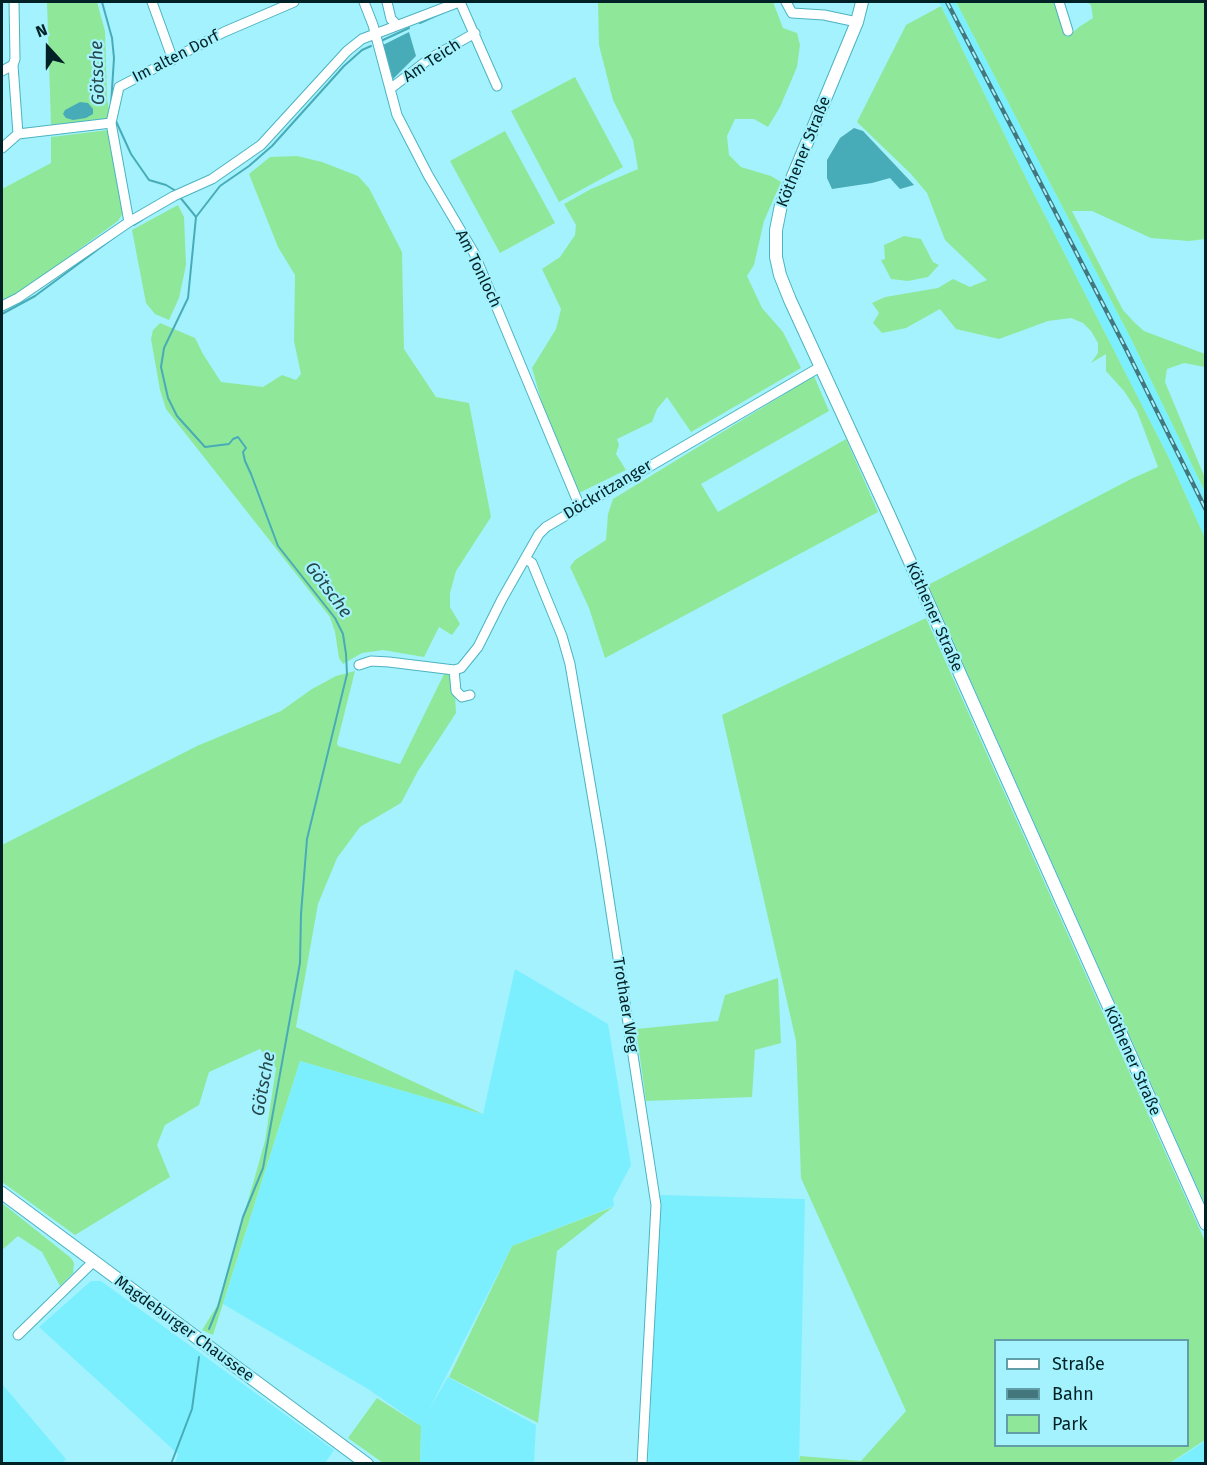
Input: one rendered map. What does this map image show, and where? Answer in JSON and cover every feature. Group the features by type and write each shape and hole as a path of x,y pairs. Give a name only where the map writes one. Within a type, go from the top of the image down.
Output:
{"main road":[{"name":"Köthener Straße","path":"862,2 856,22 781,205 776,230 776,257 780,275 1206,1224"},
{"name":"Magdeburger Chaussee","path":"2,1193 367,1464"}],"street":[{"path":"14,2 15,59 13,65 18,134"},
{"path":"152,2 173,60"},
{"name":"Im alten Dorf","path":"129,222 111,123 116,108 118,87 239,25 294,2"},
{"name":"Am Tonloch","path":"364,2 375,32 397,116 428,175 474,253 580,507"},
{"path":"387,2 391,19 396,24"},
{"path":"2,306 18,298 129,222 174,196 240,167 347,51 362,39 396,24 460,2"},
{"name":"Am Teich","path":"460,2 497,86"},
{"path":"786,2 792,13 824,15 856,22"},
{"path":"1059,2 1068,31"},
{"name":"Am Teich","path":"390,89 429,59 475,33"},
{"path":"2,70 13,65"},
{"path":"2,148 18,134 111,123"},
{"name":"Döckritzanger","path":"454,670 461,668 478,647 539,534 546,527 820,367"},
{"name":"Trothaer Weg","path":"526,559 532,563 562,636 570,664 601,847 656,1205 642,1464"},
{"path":"359,665 371,661 454,670 456,691 462,697 470,695"},
{"path":"18,1335 93,1262"}],"shaded area":[{"path":"939,2 956,2 1131,339 1205,492 1205,538 1169,458"},
{"path":"409,32 416,56 393,79 383,45"},
{"path":"80,102 88,103 93,109 93,114 86,118 73,120 66,118 63,114 65,110"},
{"path":"854,128 863,131 914,185 900,189 890,178 832,189 827,178 827,160 840,138"},
{"path":"515,969 608,1024 631,1165 613,1199 614,1206 512,1246 429,1410 448,1377 536,1425 534,1463 420,1463 421,1426 368,1389 223,1304 300,1061 483,1114"},
{"path":"660,1195 805,1199 799,1463 648,1464"},
{"path":"91,1281 101,1281 334,1450 325,1463 175,1463 178,1454 39,1327"},
{"path":"2,1384 66,1459 62,1463 2,1463"},
{"path":"1205,1441 1205,1463 1171,1463"}],"green space":[{"path":"47,2 97,2 105,31 107,98 110,117 104,120 51,125"},
{"path":"598,2 773,2 783,28 797,33 800,45 797,67 780,107 768,127 754,119 735,119 727,136 729,155 741,167 771,176 781,182 764,221 754,265 747,276 762,308 783,332 801,368 691,432 667,397 657,409 652,422 617,439 619,445 616,454 626,470 579,493 546,417 532,368 556,329 561,309 542,269 560,257 575,235 576,225 564,204 591,189 638,169 633,140 613,100 599,45"},
{"path":"956,2 1057,2 1068,37 1093,18 1091,5 1087,2 1205,2 1205,239 1189,241 1151,238 1092,211 1072,211 1123,310 1134,322 1144,331 1205,354 1205,367 1184,363 1167,369 1165,382 1205,478 1205,492 1131,339"},
{"path":"941,6 1169,458 1205,538 1205,1204 928,585 1158,467 1137,411 1124,391 1106,371 1106,354 1091,363 1098,353 1098,343 1083,323 1071,318 1048,321 999,339 956,329 940,309 906,328 882,333 873,323 879,313 872,303 885,297 938,288 953,279 970,287 987,280 945,240 927,193 911,174 857,122 906,25"},
{"path":"575,77 623,167 559,202 511,111"},
{"path":"108,130 123,213 118,221 20,292 2,300 2,189 51,163 51,137"},
{"path":"505,131 555,223 500,253 450,161"},
{"path":"297,156 322,162 358,176 369,188 402,252 404,349 436,397 469,403 491,517 456,571 450,593 450,607 460,624 452,635 439,627 424,657 383,650 362,653 343,664 339,658 330,617 166,409 160,390 151,339 153,330 160,323 195,338 221,382 263,387 282,375 296,380 301,374 294,341 295,275 278,247 249,174 270,157"},
{"path":"178,205 184,217 186,265 179,298 169,320 155,314 146,303 132,230"},
{"path":"904,236 921,239 933,262 939,265 928,277 908,281 891,279 881,260 885,259 884,245"},
{"path":"814,376 829,411 701,484 718,512 846,439 878,512 605,658 589,608 570,567 575,560 606,540 608,514 613,499"},
{"path":"926,618 1205,1241 1205,1440 1170,1463 799,1463 800,1456 861,1461 906,1411 801,1178 796,1041 722,715"},
{"path":"355,671 338,746 400,764 445,672 451,677 456,713 418,771 401,803 360,827 337,858 318,904 296,1027 483,1114 300,1061 213,1335 202,1330 217,1306 254,1180 265,1141 276,1068 260,1049 209,1072 199,1105 165,1125 157,1145 170,1177 75,1235 2,1182 2,845 197,746 281,711 312,689 336,676"},
{"path":"778,978 781,1043 755,1050 752,1097 646,1101 636,1029 718,1021 725,995"},
{"path":"2,1203 71,1258 74,1263 73,1273 60,1286 42,1252 18,1236 2,1250"},
{"path":"613,1207 557,1251 538,1423 449,1377 512,1246"},
{"path":"377,1398 421,1426 420,1463 383,1463 348,1438"}],"waterway":[{"name":"Götsche","path":"102,2 112,38 114,58 111,105"},
{"path":"420,23 444,12"},
{"path":"383,40 409,28"},
{"path":"196,217 220,186 249,166 272,146 344,66 362,50 371,46"},
{"name":"Götsche","path":"115,119 131,154 149,180 176,191"},
{"name":"Götsche","path":"179,196 196,217 188,298 164,348 161,367 168,398 177,416 205,447 229,444 238,437 246,448 243,452 245,461 278,546 335,618 343,634 347,674 307,839 300,963 263,1168 243,1217 218,1307 209,1329"},
{"path":"134,225 142,220"},
{"path":"2,314 35,296 120,233"},
{"name":"Götsche","path":"171,1464 192,1409 199,1357"}],"railway":[{"path":"947,2 1125,347 1206,510"}]}
